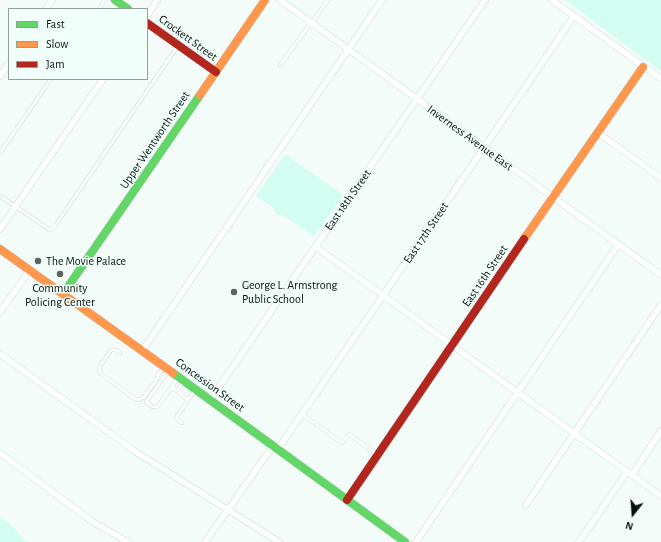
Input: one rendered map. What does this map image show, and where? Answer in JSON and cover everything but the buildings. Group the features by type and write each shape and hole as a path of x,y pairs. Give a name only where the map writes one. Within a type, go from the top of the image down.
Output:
{"main road":[{"path":"115,0 127,8"},
{"name":"Upper Wentworth Street","path":"64,294 266,0"},
{"name":"Crockett Street","path":"148,24 216,72"},
{"name":"East 16th Street","path":"347,500 552,197 643,67"},
{"name":"Concession Street","path":"0,249 406,542"}],"street":[{"path":"148,14 157,0"},
{"name":"Inverness Avenue East","path":"280,0 661,275"},
{"path":"142,351 382,0"},
{"name":"East 18th Street","path":"210,400 485,0"},
{"path":"552,0 661,79"},
{"name":"East 17th Street","path":"205,542 227,510 302,414 574,16"},
{"path":"0,76 8,64"},
{"path":"0,229 102,80"},
{"path":"597,132 661,178"},
{"path":"416,542 618,245"},
{"path":"316,247 661,496"},
{"path":"0,312 30,270"},
{"path":"526,505 661,305"},
{"path":"0,354 136,452 279,542"},
{"path":"578,542 661,431"},
{"path":"0,453 93,522 128,542"}],"lane":[{"path":"280,65 313,23 328,0"},
{"path":"0,196 50,230 55,226 178,45"},
{"path":"0,153 50,80"},
{"path":"120,353 116,350 111,350 100,366 99,370 100,373 135,399 141,399 144,397 156,381 158,375 166,368"},
{"path":"166,368 146,402 156,408 172,387 181,379"},
{"path":"177,391 181,379"},
{"path":"172,387 188,400"},
{"path":"182,423 176,418 196,390"},
{"path":"302,414 342,443 349,434 378,455"}],"green space":[{"path":"565,0 661,0 661,71 640,56"},
{"path":"285,154 343,195 314,237 282,214 281,216 277,215 274,211 275,209 256,196"},
{"path":"0,518 6,520 26,542 0,542"}],"traffic: fast":[{"path":"115,0 127,8"},
{"path":"63,294 200,95"},
{"path":"173,373 405,542"}],"traffic: slow":[{"path":"200,95 265,0"},
{"path":"524,239 643,67"},
{"path":"0,249 173,373"}],"traffic: jam":[{"path":"148,24 216,72"},
{"path":"347,500 524,239"}],"place":[{"name":"The Movie Palace","path":"38,261"},
{"name":"Community Policing Center","path":"60,274"},
{"name":"George L. Armstrong Public School","path":"234,292"}]}
